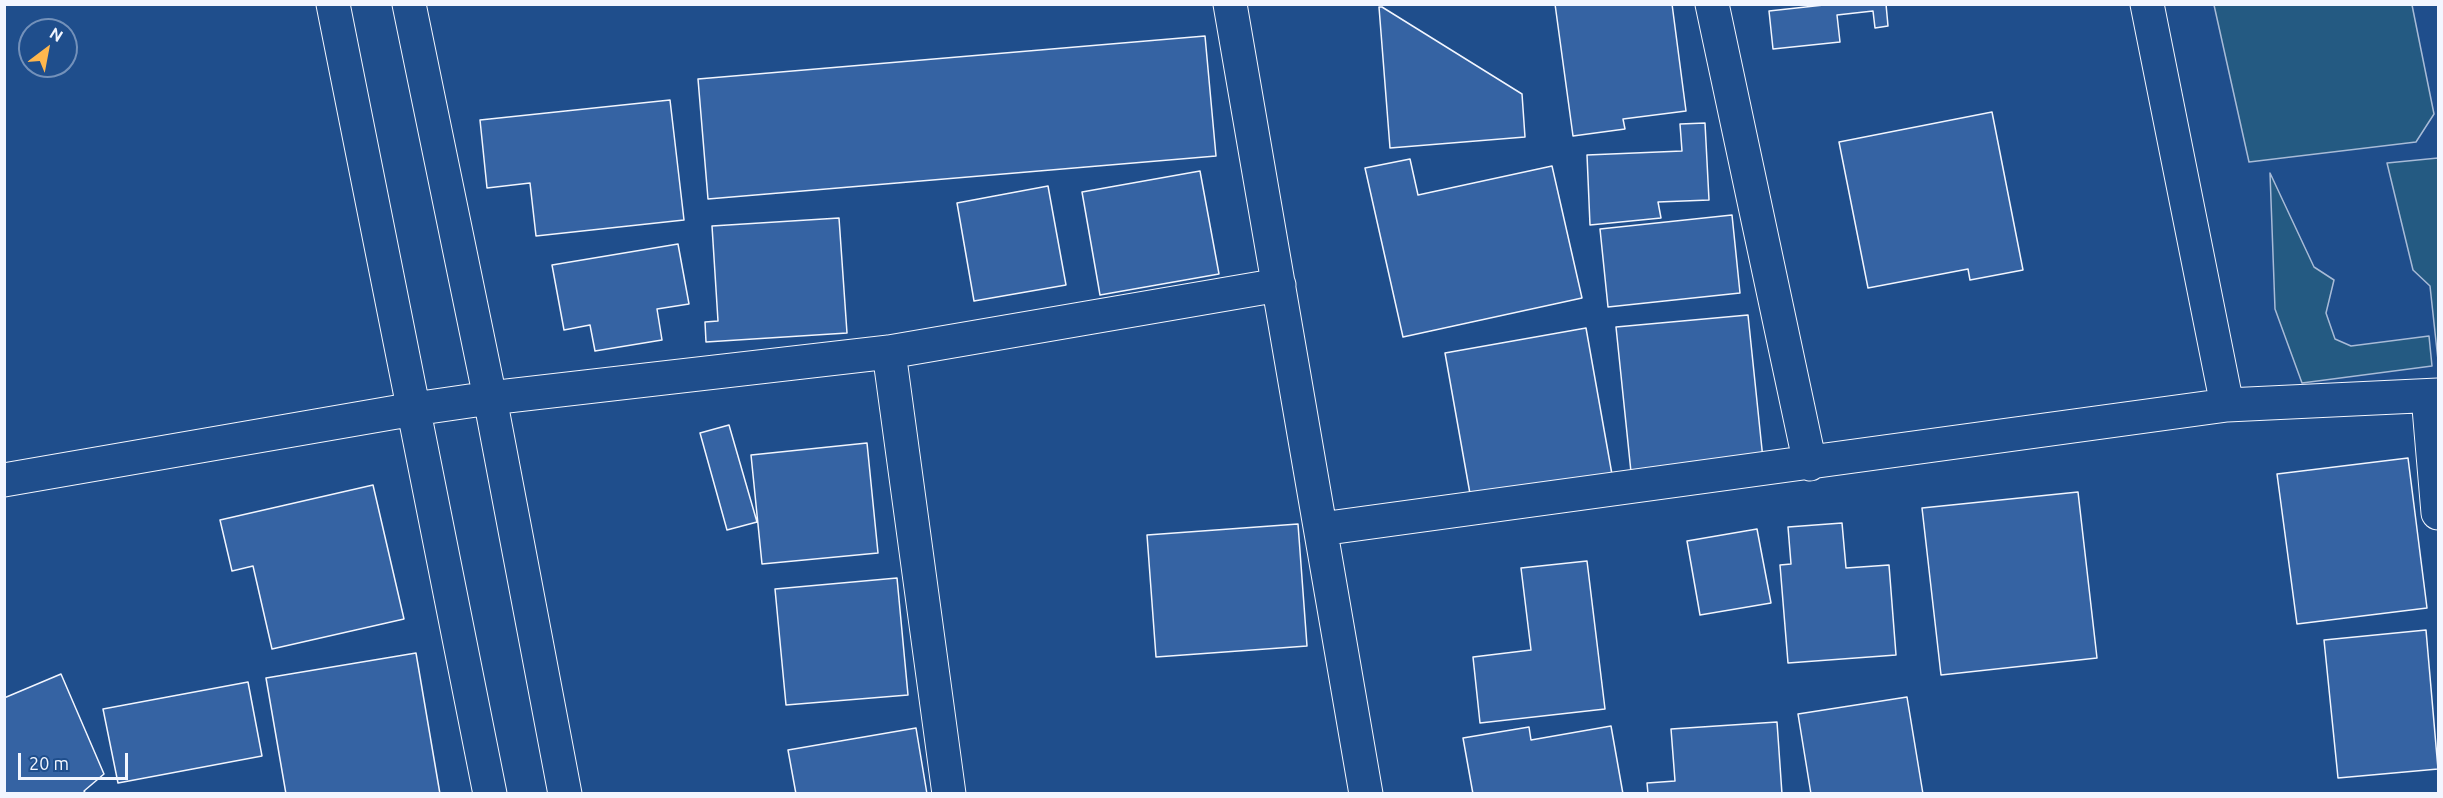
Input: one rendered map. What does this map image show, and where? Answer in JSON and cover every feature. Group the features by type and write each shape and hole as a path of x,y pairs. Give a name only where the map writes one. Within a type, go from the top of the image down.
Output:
{"street":[{"path":"333,4 490,794"},
{"path":"409,4 490,398 565,794"},
{"path":"1230,4 1366,794"},
{"path":"1712,4 1810,464"},
{"path":"2147,4 2227,405"},
{"path":"5,478 490,398 889,352 1279,285"},
{"path":"889,352 949,794"},
{"path":"1321,530 2227,405 2433,396 2439,513"}],"shaded area":[{"path":"2214,5 2412,5 2434,114 2416,142 2249,162"},
{"path":"2438,158 2438,360 2430,286 2413,270 2387,163"},
{"path":"2270,173 2314,267 2334,280 2326,313 2335,339 2351,346 2429,336 2432,366 2302,383 2275,309"}],"building":[{"path":"1555,4 1672,4 1686,111 1623,119 1625,129 1573,136"},
{"path":"1833,4 1886,4 1888,26 1875,28 1873,11 1837,15 1840,42 1773,49 1769,11"},
{"path":"1379,7 1522,94 1525,137 1390,148"},
{"path":"1205,36 1216,156 708,199 698,79"},
{"path":"670,100 684,220 536,236 530,183 487,188 480,120"},
{"path":"1992,112 2023,270 1970,280 1968,269 1868,288 1839,142"},
{"path":"1705,123 1709,200 1658,202 1661,218 1590,225 1587,155 1682,151 1680,124"},
{"path":"1410,159 1418,195 1552,166 1582,298 1403,337 1365,168"},
{"path":"1200,171 1219,274 1100,295 1082,192"},
{"path":"1048,186 1066,285 974,301 957,203"},
{"path":"1732,215 1740,293 1608,307 1600,229"},
{"path":"839,218 847,333 706,342 705,322 718,321 712,226"},
{"path":"678,244 689,304 657,309 662,340 595,351 590,325 564,330 552,265"},
{"path":"1748,315 1763,459 1631,472 1616,327"},
{"path":"1586,328 1613,480 1472,505 1445,353"},
{"path":"729,425 757,522 727,530 700,433"},
{"path":"867,443 878,553 762,564 751,455"},
{"path":"2408,458 2427,608 2297,624 2277,474"},
{"path":"373,485 404,619 272,649 253,566 232,571 220,520"},
{"path":"2078,492 2097,658 1941,675 1922,508"},
{"path":"1842,523 1846,568 1889,565 1896,655 1788,663 1780,565 1791,564 1788,527"},
{"path":"1298,524 1307,646 1156,657 1147,535"},
{"path":"1757,529 1771,603 1700,615 1687,541"},
{"path":"1587,561 1605,709 1480,723 1473,657 1531,650 1521,568"},
{"path":"897,578 908,695 786,705 775,589"},
{"path":"2426,630 2438,769 2338,778 2324,640"},
{"path":"416,653 440,794 286,794 266,678"},
{"path":"61,674 104,774 84,791 86,794 4,794 4,698"},
{"path":"248,682 262,756 118,783 103,709"},
{"path":"1907,697 1923,794 1811,794 1798,714"},
{"path":"1777,722 1782,794 1648,794 1647,783 1675,781 1671,729"},
{"path":"1611,726 1623,794 1473,794 1463,738 1529,727 1531,740"},
{"path":"916,728 927,794 796,794 788,750"}]}
